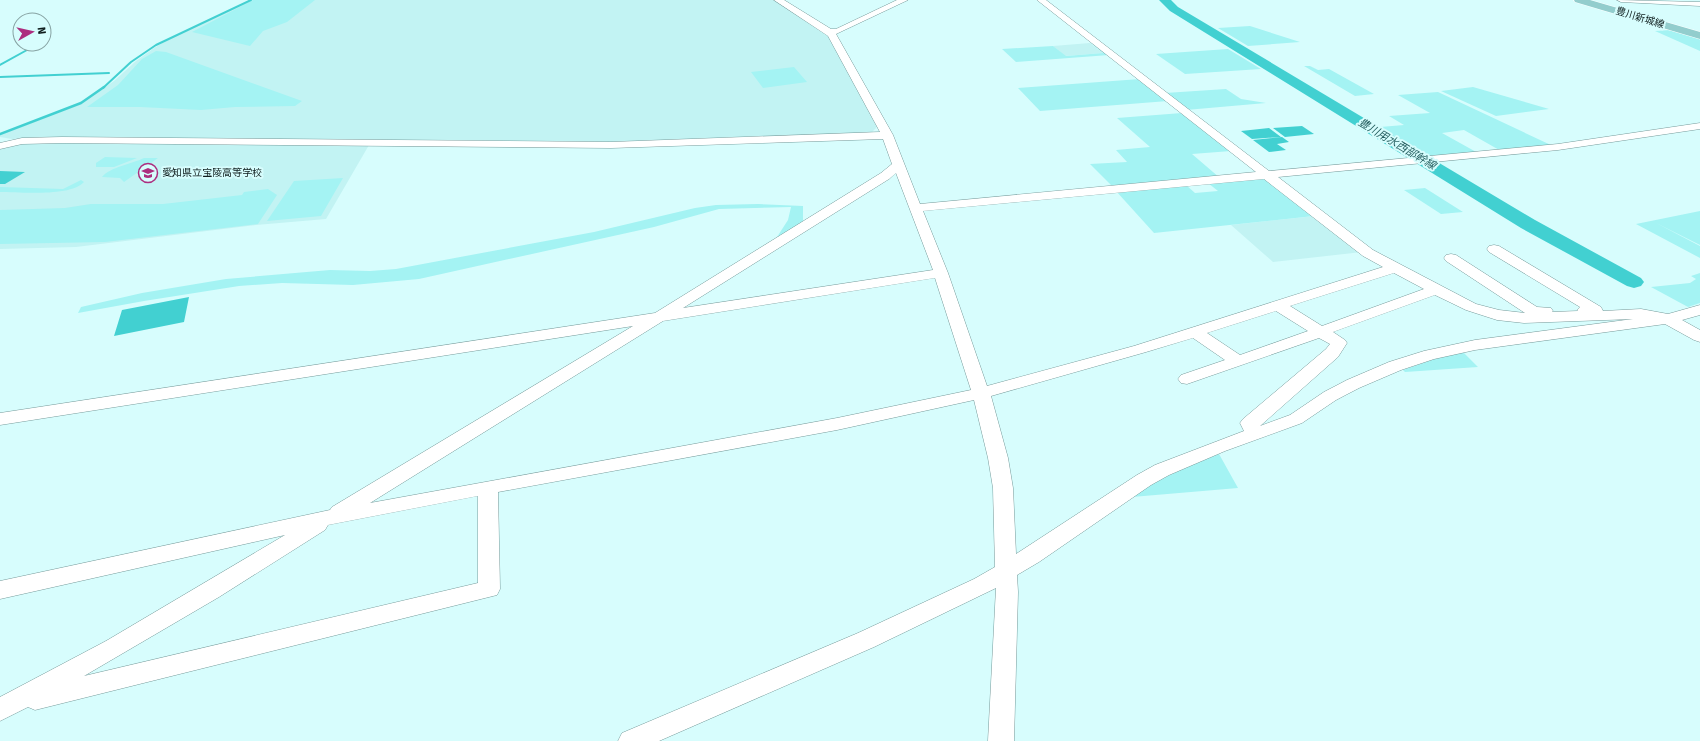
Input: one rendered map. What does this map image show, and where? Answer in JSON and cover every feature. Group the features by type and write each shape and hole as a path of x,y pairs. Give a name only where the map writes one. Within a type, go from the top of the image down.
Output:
{"main road":[{"name":"豊川新城線","path":"1579,0 1700,36"}],"street":[{"path":"778,0 830,32 855,74 887,136 899,164 941,273 981,393 998,458 1003,488 1006,552 1005,572 1007,592 1001,741"},
{"path":"830,32 838,31 904,0"},
{"path":"1041,0 1368,253 1436,290 1478,309 1510,317 1636,314 1668,319 1700,337"},
{"path":"1621,0 1700,4"},
{"path":"916,208 1267,176 1558,147 1700,126"},
{"path":"0,146 22,141 49,140 611,145 887,136"},
{"path":"3,708 120,644 211,590 660,316 885,176 899,164"},
{"path":"1451,258 1534,312 1596,310 1494,249"},
{"path":"0,590 328,518 488,487 837,424 981,393 1140,349 1396,268"},
{"path":"0,419 941,273"},
{"path":"1187,379 1436,290"},
{"path":"1255,434 1249,422 1260,415 1332,352 1339,343 1277,305"},
{"path":"631,741 866,640 982,585 1005,572 1144,480 1162,470 1218,447 1296,419 1330,396 1376,373 1430,355 1475,345 1668,319 1700,310"},
{"path":"1194,332 1238,361"},
{"path":"3,708 489,589 488,487"}],"shaded area":[{"path":"253,0 773,0 828,33 877,127 872,132 858,134 633,142 12,139 0,137 0,135 81,104 114,81 136,61 154,48 171,38"},
{"path":"253,0 315,0 287,22 263,31 250,46 192,32"},
{"path":"1250,26 1300,42 1248,46 1218,28"},
{"path":"1671,30 1700,38 1700,51 1655,31"},
{"path":"1090,43 1103,53 1065,56 1053,46"},
{"path":"1091,43 1109,55 1016,62 1002,49 1053,46 1066,56 1103,53"},
{"path":"1228,49 1261,69 1185,74 1156,54"},
{"path":"156,51 166,52 302,101 295,106 235,107 201,110 140,107 87,107 118,85 142,59"},
{"path":"1304,66 1310,66 1318,70 1329,69 1374,94 1355,96"},
{"path":"794,67 807,82 763,88 751,72"},
{"path":"1140,79 1168,101 1040,111 1018,88"},
{"path":"1473,87 1549,109 1496,116 1441,91"},
{"path":"1226,89 1241,99 1266,103 1186,110 1165,93"},
{"path":"1438,92 1553,146 1501,151 1464,130 1442,133 1478,153 1431,158 1380,127 1404,125 1389,116 1430,113 1398,95"},
{"path":"1182,113 1231,151 1192,154 1220,178 1114,188 1090,164 1127,162 1116,150 1150,147 1117,118"},
{"path":"1302,126 1314,134 1285,137 1273,128"},
{"path":"1269,128 1281,137 1252,139 1241,131"},
{"path":"1282,137 1289,142 1277,144 1286,150 1269,152 1253,140"},
{"path":"26,142 369,145 326,219 256,225 76,247 0,249 0,148"},
{"path":"105,157 137,158 114,167 96,167 96,163"},
{"path":"144,158 158,158 124,182 120,178 102,177 116,168"},
{"path":"0,171 25,172 5,184 0,184"},
{"path":"1265,177 1314,216 1154,233 1116,191 1186,185 1195,193 1218,191 1208,183"},
{"path":"343,178 321,216 267,221 294,181"},
{"path":"81,180 84,182 77,187 57,192 0,192 0,187 63,189"},
{"path":"1425,188 1463,212 1441,214 1404,190"},
{"path":"268,189 277,195 258,224 105,242 0,244 0,210 65,208 91,204 163,204 242,195 244,192"},
{"path":"758,204 803,206 803,222 777,237 788,220 791,207 719,209 654,227 419,279 353,285 282,283 239,286 78,313 81,307 142,293 226,279 330,270 370,271 396,269 594,232 695,208 716,205"},
{"path":"1700,211 1700,245 1656,223 1700,246 1700,258 1636,224"},
{"path":"1315,216 1362,252 1273,262 1231,225"},
{"path":"1700,273 1700,303 1688,307 1651,287 1690,283 1696,279 1691,276"},
{"path":"189,297 184,322 114,336 122,310"},
{"path":"1463,352 1478,367 1405,372 1403,370 1443,356"},
{"path":"1219,454 1238,488 1132,497 1174,473"}],"waterway":[{"path":"103,88 131,62 156,45 251,0"},
{"name":"豊川用水西部幹線","path":"1165,0 1174,9 1528,224 1634,282"},
{"path":"0,65 23,52"},
{"path":"0,77 109,73"},
{"path":"0,134 81,103 104,87"}],"place":[{"name":"愛知県立宝陵高等学校","path":"148,173"}]}
